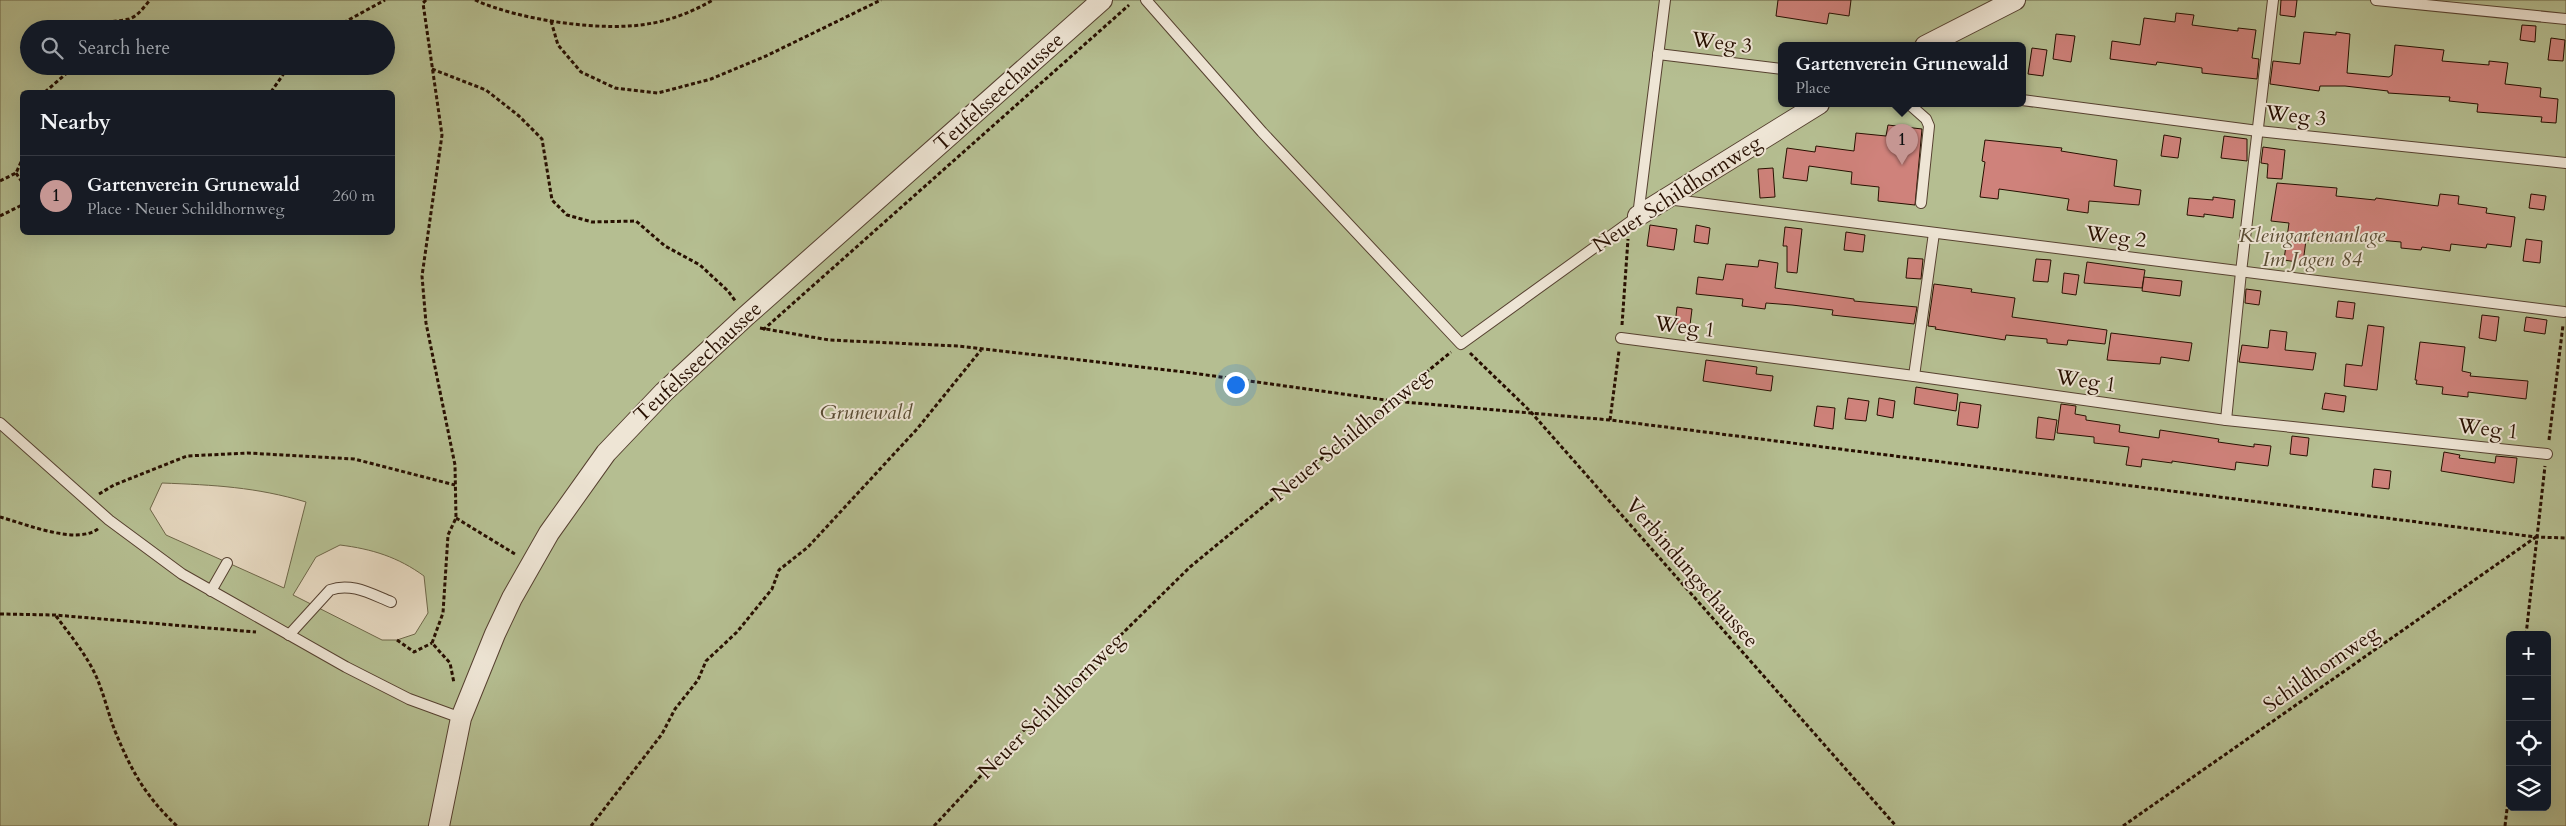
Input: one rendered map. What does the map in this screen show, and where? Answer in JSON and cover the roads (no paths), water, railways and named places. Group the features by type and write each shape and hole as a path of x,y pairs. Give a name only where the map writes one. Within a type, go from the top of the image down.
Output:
{"street":[{"name":"Teufelsseechaussee","path":"439,826 460,718 512,598 569,502 634,422 746,316 1102,0"},
{"path":"1933,42 2015,0"},
{"name":"Neuer Schildhornweg","path":"1638,216 1664,198 1813,107"}],"lane":[{"name":"Neuer Schildhornweg","path":"1146,0 1262,132 1461,344 1638,216"},
{"path":"1638,216 1665,0"},
{"path":"2226,420 2241,272 2273,0"},
{"path":"2376,0 2566,19"},
{"name":"Weg 3","path":"1658,54 1778,69"},
{"name":"Weg 3","path":"2026,101 2258,131 2566,163"},
{"path":"1912,107 1926,119 1929,126 1921,203"},
{"name":"Weg 2","path":"1664,198 2241,272 2564,317"},
{"path":"1914,376 1934,233"},
{"name":"Weg 1","path":"1622,338 1914,376 2226,420 2547,454"},
{"path":"0,422 109,520 182,574 346,667 410,699 460,718"},
{"path":"211,590 227,563"},
{"path":"289,635 330,590 340,586 349,586 391,602"}],"place":[{"name":"Gartenverein Grunewald","path":"1902,165"}],"park label":[{"name":"Kleingartenanlage Im Jagen 84","path":"2312,247"},
{"name":"Grunewald","path":"866,412"}]}
